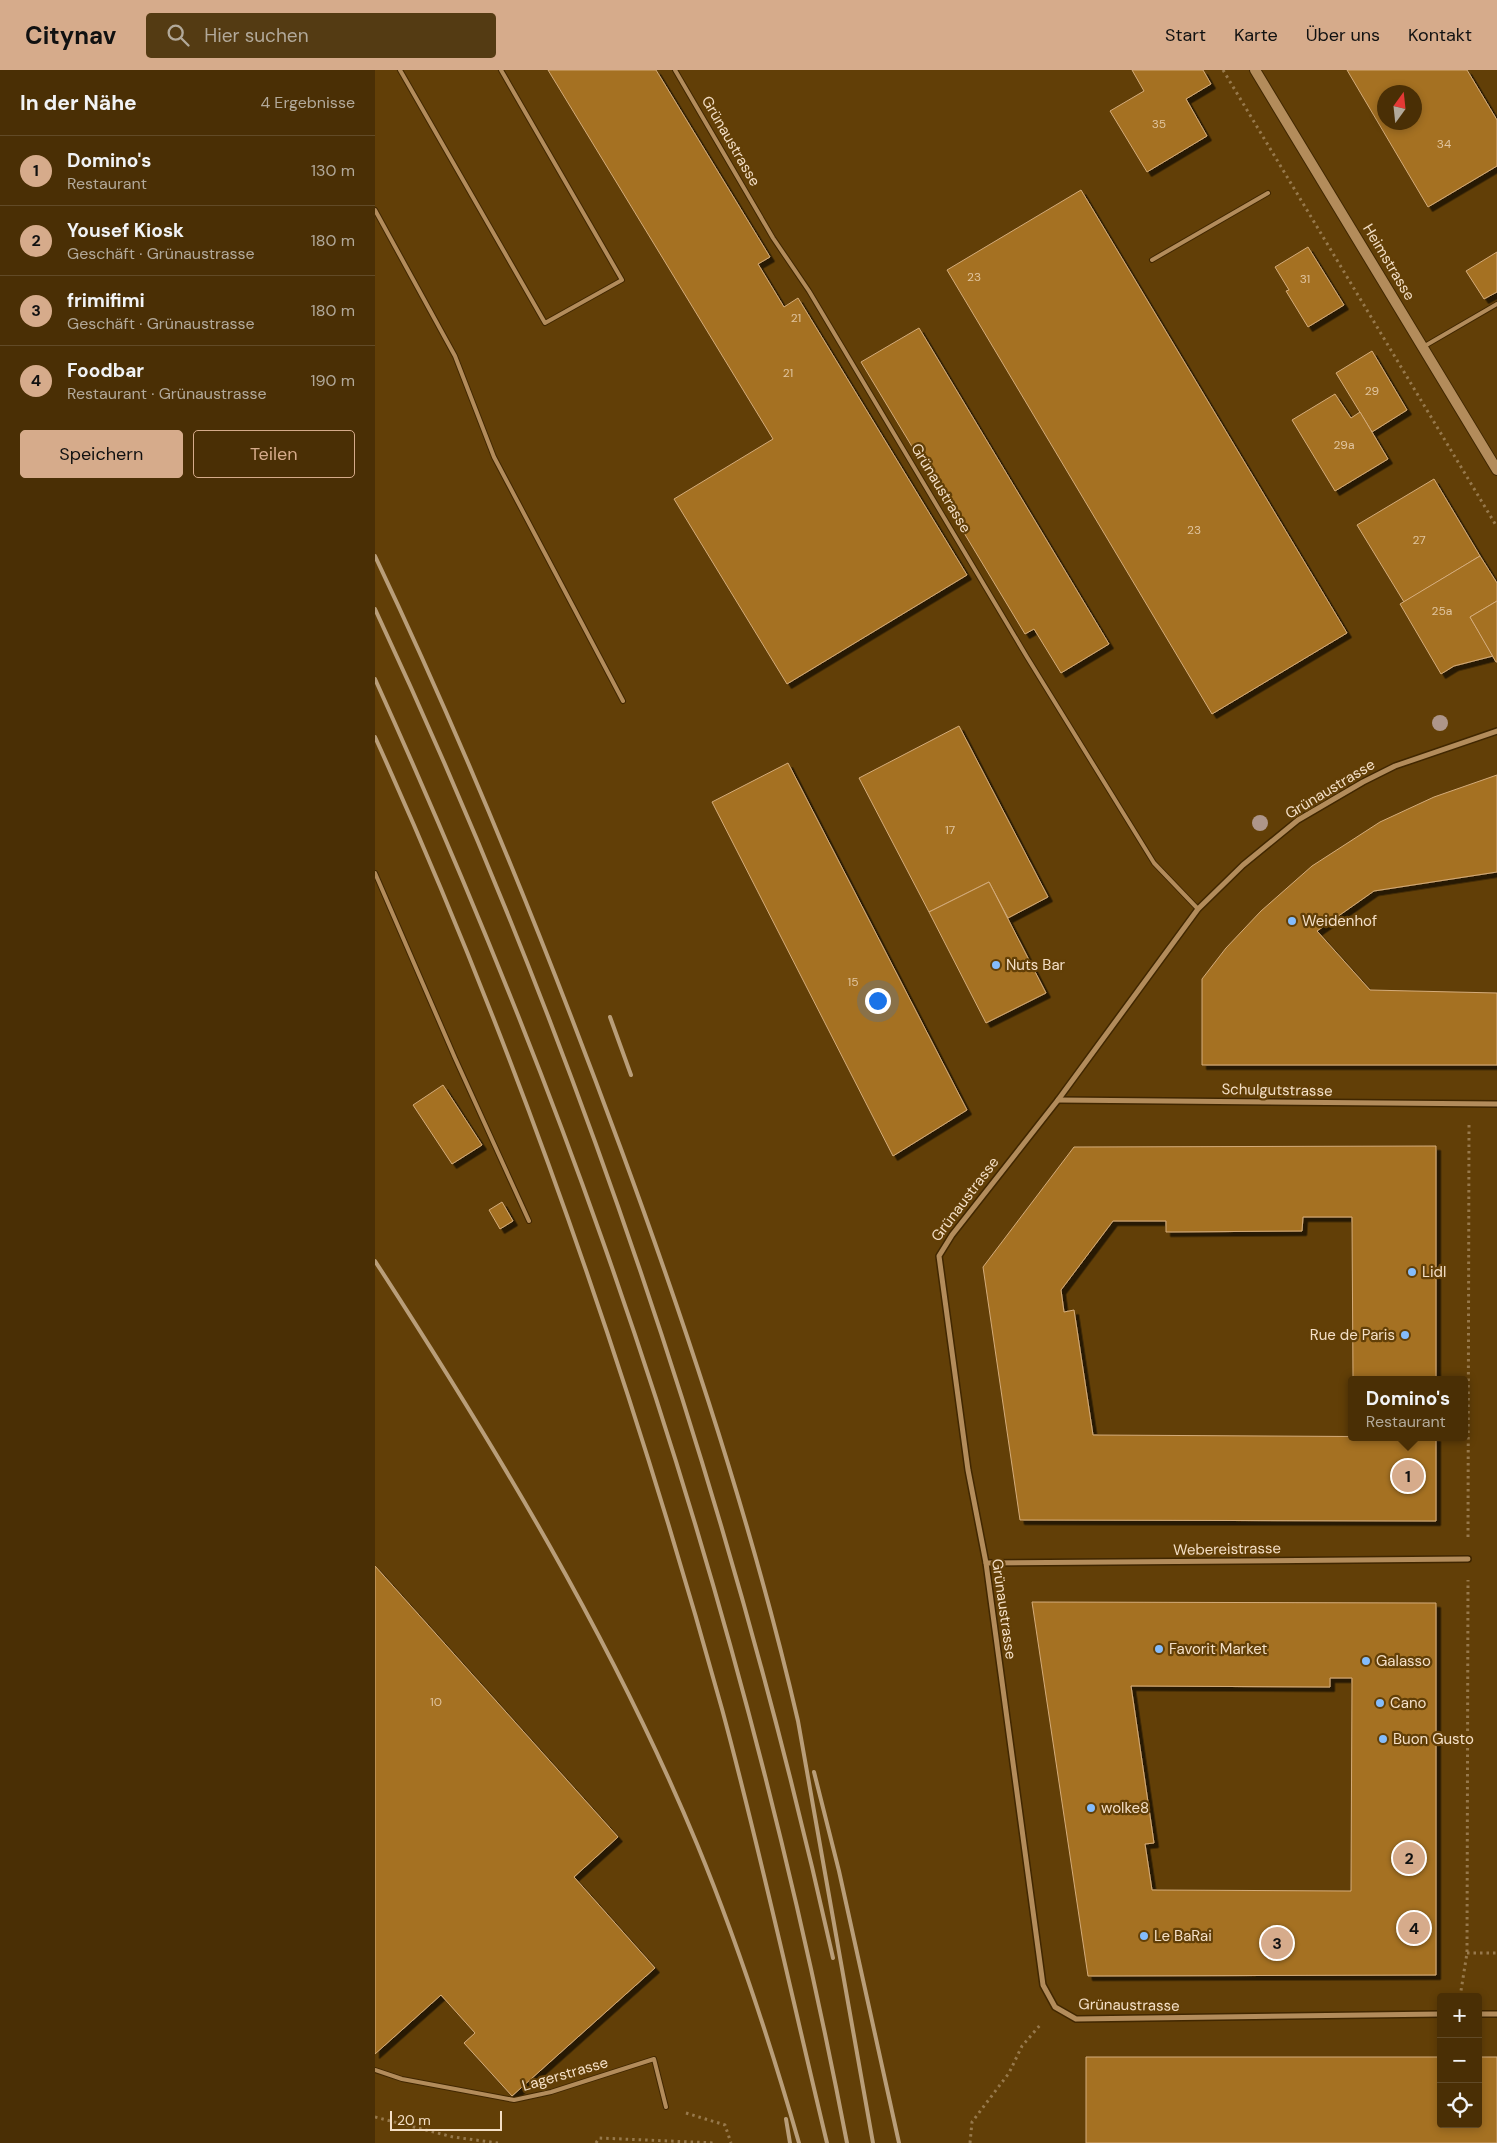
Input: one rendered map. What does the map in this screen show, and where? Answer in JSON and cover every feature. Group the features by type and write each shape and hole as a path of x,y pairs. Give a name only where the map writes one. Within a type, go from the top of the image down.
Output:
{"street":[{"name":"Heimstrasse","path":"1255,70 1497,470"},
{"name":"Grünaustrasse","path":"1437,2014 1076,2019 1055,2007 1043,1984 986,1563 968,1470 939,1256 994,1180 1058,1100 1199,909 1243,865 1298,820 1395,766 1497,731"},
{"name":"Schulgutstrasse","path":"1058,1100 1497,1104"},
{"name":"Webereistrasse","path":"986,1563 1468,1559"},
{"path":"1482,2014 1497,2014"}],"lane":[{"path":"400,70 545,323 621,280 501,70"},
{"name":"Grünaustrasse","path":"675,70 773,238 809,291 1027,657 1154,864 1199,909"},
{"path":"1152,260 1268,193"},
{"path":"375,210 455,356 494,457 623,701"},
{"path":"1423,347 1497,304"},
{"path":"375,873 455,1058 529,1221"},
{"name":"Lagerstrasse","path":"375,2070 402,2080 514,2100 551,2092 654,2059 666,2107"}],"path":[{"path":"1223,70 1497,528"},
{"path":"1467,1953 1497,1953"},
{"path":"969,2143 972,2122 1009,2074 1022,2046 1055,2007"},
{"path":"666,2107 725,2125 731,2143"},
{"path":"375,2117 453,2137 498,2143"},
{"path":"596,2143 599,2138 715,2143"}],"building":[{"path":"548,70 656,70 770,257 758,264 784,307 798,298 967,575 787,684 674,499 773,439"},
{"path":"1132,70 1203,70 1211,84 1186,99 1207,136 1147,172 1110,111 1144,91"},
{"path":"1347,70 1467,70 1497,120 1497,166 1428,207 1382,130 1422,130 1422,85 1377,85 1377,121"},
{"path":"1081,190 1347,633 1212,714 947,270"},
{"path":"1308,247 1344,305 1308,327 1286,291 1289,290 1275,267"},
{"path":"1497,252 1497,292 1484,299 1466,271"},
{"path":"919,328 1109,644 1061,673 1034,629 1025,634 861,362"},
{"path":"1372,351 1407,410 1372,432 1336,373"},
{"path":"1335,394 1351,418 1360,412 1388,459 1335,491 1292,420"},
{"path":"1434,479 1480,556 1404,602 1357,525"},
{"path":"1480,556 1497,583 1497,601 1470,617 1493,656 1454,666 1441,674 1400,604"},
{"path":"1497,601 1497,662 1496,662 1470,617"},
{"path":"959,726 1048,897 1008,918 989,882 929,912 859,778"},
{"path":"788,763 967,1110 893,1156 712,802"},
{"name":"Weidenhof","path":"1497,775 1497,872 1374,891 1317,931 1370,990 1497,993 1497,1065 1202,1065 1202,979 1226,948 1261,911 1312,866 1380,822 1434,797"},
{"path":"989,882 1046,993 986,1023 929,912"},
{"path":"443,1085 482,1145 452,1164 413,1105"},
{"path":"1436,1146 1436,1376 1353,1376 1352,1217 1303,1217 1302,1231 1166,1232 1166,1221 1113,1221 1061,1290 1064,1312 1074,1310 1093,1435 1348,1436 1348,1441 1436,1441 1436,1521 1020,1520 983,1267 1074,1147"},
{"path":"502,1202 513,1221 500,1229 489,1210"},
{"path":"375,1566 618,1837 574,1877 655,1968 512,2096 464,2043 475,2033 441,1995 375,2054"},
{"path":"1032,1602 1436,1603 1436,1975 1088,1976","holes":["1330,1678 1352,1678 1351,1891 1152,1890 1145,1844 1154,1843 1131,1686 1330,1687"]},
{"path":"1086,2057 1437,2057 1437,2128 1482,2128 1482,2057 1497,2057 1497,2143 1086,2143"}],"railway":[{"path":"375,556 442,702 535,924 647,1219 719,1432 761,1576 798,1721 873,2143"},
{"path":"375,609 448,771 516,936 581,1103 640,1271 696,1441 746,1613 792,1785 833,1958"},
{"path":"375,679 466,887 550,1097 602,1239 676,1461 710,1573 771,1800 824,2028 847,2143"},
{"path":"375,737 427,855 523,1095 567,1216 649,1461 722,1709 763,1871 827,2143"},
{"path":"610,1017 631,1075"},
{"path":"375,1261 464,1401 507,1473 549,1545 628,1692 664,1768 726,1917 765,2030 799,2143"},
{"path":"814,1772 839,1871 899,2143"},
{"path":"786,2119 790,2143"}],"place":[{"name":"Weidenhof","path":"1292,921"},
{"name":"Nuts Bar","path":"996,965"},
{"name":"Lidl","path":"1412,1272"},
{"name":"Rue de Paris","path":"1405,1335"},
{"name":"Domino's","path":"1408,1476"},
{"name":"Favorit Market","path":"1159,1649"},
{"name":"Galasso","path":"1366,1661"},
{"name":"Cano","path":"1380,1703"},
{"name":"Buon Gusto","path":"1383,1739"},
{"name":"wolke8","path":"1091,1808"},
{"name":"Yousef Kiosk","path":"1409,1858"},
{"name":"Foodbar","path":"1414,1928"},
{"name":"Le BaRai","path":"1144,1936"},
{"name":"frimifimi","path":"1277,1943"}]}
